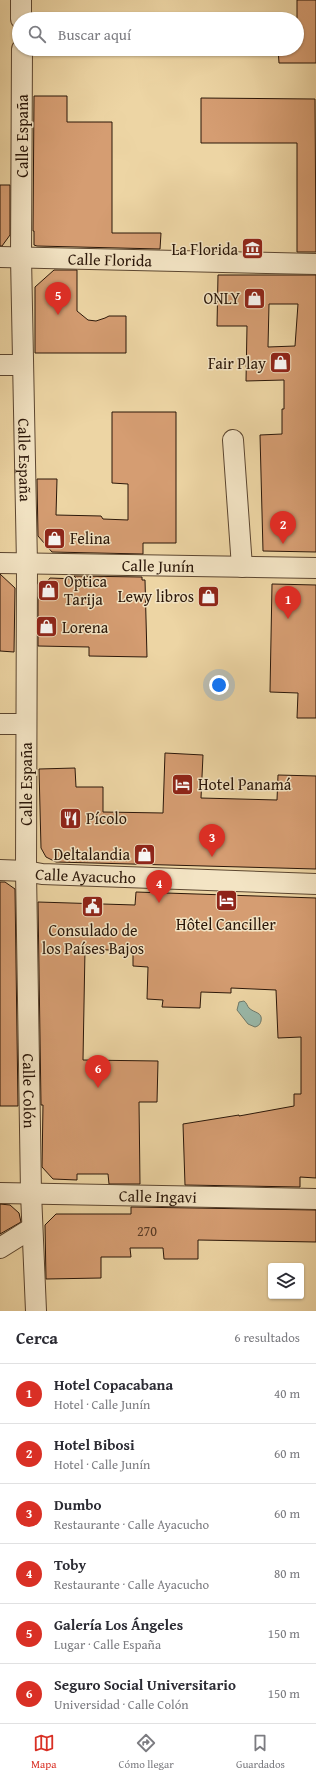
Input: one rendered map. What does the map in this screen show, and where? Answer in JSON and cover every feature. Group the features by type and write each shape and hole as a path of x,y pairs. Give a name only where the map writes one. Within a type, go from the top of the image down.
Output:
{"street":[{"path":"21,0 21,12"},
{"name":"Calle España","path":"22,56 21,257 27,564 26,871"},
{"name":"Calle Florida","path":"0,257 316,264"},
{"path":"0,365 23,365"},
{"path":"233,440 242,567"},
{"name":"Calle Junín","path":"0,563 316,568"},
{"path":"0,724 26,724"},
{"name":"Calle Ayacucho","path":"0,870 26,871 42,874 316,884"},
{"name":"Calle Colón","path":"26,871 31,1193 36,1311"},
{"name":"Calle Ingavi","path":"0,1193 316,1199"},
{"path":"0,1248 32,1228"}],"shaded area":[{"path":"244,1001 251,1010 261,1016 261,1022 255,1027 248,1024 237,1010 239,1002"}],"building":[{"path":"297,0 316,0 316,63 279,63 278,56 304,56 304,12 297,12"},
{"path":"34,96 67,96 67,122 112,122 112,233 161,233 160,249 34,245"},
{"path":"201,98 315,99 316,252 297,252 297,143 201,143"},
{"path":"0,185 10,185 10,235 2,246 0,246"},
{"path":"54,270 77,270 77,311 88,320 96,321 109,316 126,316 126,353 35,353 35,287"},
{"path":"218,275 316,275 316,552 263,551 260,435 282,434 284,380 246,381 247,326 217,326","holes":["269,304 298,304 295,346 268,347"]},
{"path":"112,412 176,412 176,543 143,543 143,554 52,552 38,536 37,479 57,479 56,515 101,516 103,519 128,520 128,484 112,483"},
{"path":"0,574 15,588 14,652 0,651"},
{"path":"74,576 142,577 142,580 145,580 147,657 89,656 89,647 38,646 38,593 50,578 77,579"},
{"path":"272,584 316,585 316,718 297,718 298,693 270,692"},
{"path":"165,753 203,755 201,798 277,800 278,775 316,776 316,869 56,862 46,857 41,848 39,769 75,768 76,787 103,787 103,812 163,813"},
{"path":"0,882 5,882 15,889 18,1106 0,1106"},
{"path":"136,892 316,898 316,1178 300,1177 300,1187 185,1185 183,1124 294,1106 294,1094 301,1094 301,1037 278,1038 276,990 231,988 231,993 201,992 200,1008 162,1007 163,1000 147,999 148,967 133,966 133,951 85,949 83,1060 158,1061 157,1102 139,1102 140,1184 109,1184 108,1174 77,1174 77,1180 53,1179 42,1167 43,1105 41,1105 38,902 135,905"},
{"path":"0,1204 10,1205 19,1213 21,1222 0,1234"},
{"path":"131,1207 316,1210 316,1242 198,1240 198,1259 164,1259 163,1248 130,1248 131,1257 101,1257 101,1278 46,1279 45,1225 56,1214 131,1214"}],"place":[{"name":"La Florida","path":"253,249"},
{"name":"ONLY","path":"255,298"},
{"name":"Galería Los Ángeles","path":"58,315"},
{"name":"Fair Play","path":"281,363"},
{"name":"Felina","path":"54,538"},
{"name":"Hotel Bibosi","path":"283,544"},
{"name":"Optica Tarija","path":"49,590"},
{"name":"Lewy libros","path":"209,596"},
{"name":"Hotel Copacabana","path":"288,619"},
{"name":"Lorena","path":"46,627"},
{"name":"Hotel Panamá","path":"183,784"},
{"name":"Pícolo","path":"70,818"},
{"name":"Deltalandia","path":"145,854"},
{"name":"Dumbo","path":"212,857"},
{"name":"Hôtel Canciller","path":"226,900"},
{"name":"Toby","path":"159,903"},
{"name":"Consulado de los Países Bajos","path":"93,907"},
{"name":"Seguro Social Universitario","path":"98,1088"}]}
